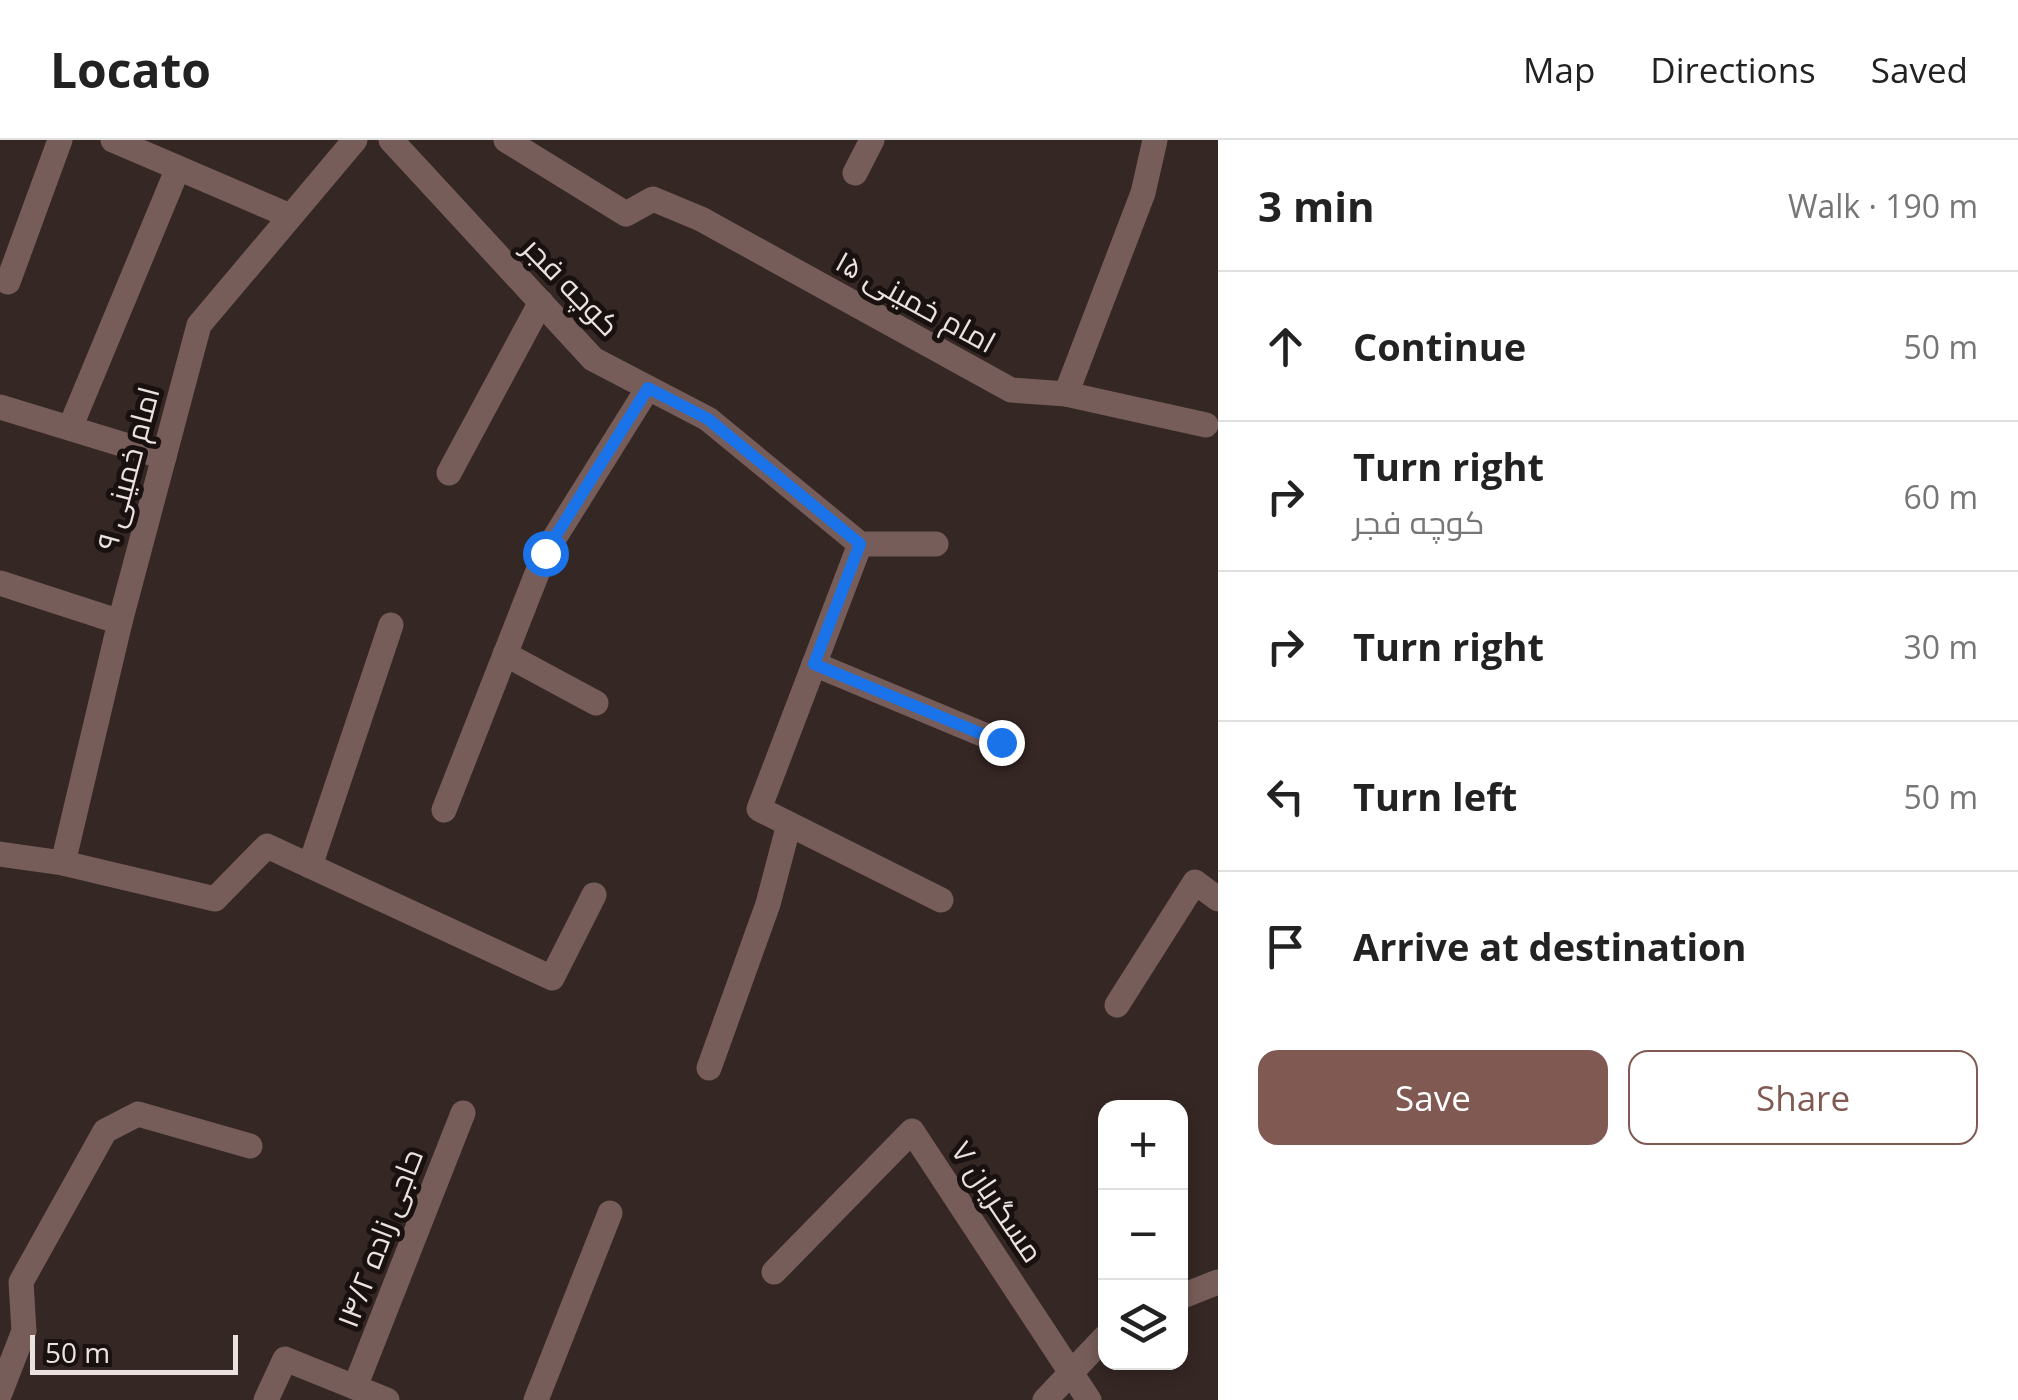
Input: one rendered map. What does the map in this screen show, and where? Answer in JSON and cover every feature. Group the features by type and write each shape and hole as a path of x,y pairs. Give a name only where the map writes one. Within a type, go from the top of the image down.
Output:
{"street":[{"path":"8,282 60,140"},
{"path":"114,140 290,216"},
{"name":"امام خمینی ۹","path":"64,862 120,622 199,324 355,140"},
{"name":"کوچه فجر","path":"392,140 593,359 708,419 860,544"},
{"name":"امام خمینی ۱۵","path":"506,140 626,214 653,199 701,219 1011,390 1066,394"},
{"path":"856,173 872,140"},
{"path":"1155,140 1142,193 1066,394 1206,426"},
{"path":"70,428 178,168"},
{"path":"449,473 540,302"},
{"path":"444,810 545,553 648,388"},
{"path":"0,407 164,457"},
{"path":"936,544 860,544 758,810 941,900"},
{"path":"0,583 120,622"},
{"path":"310,866 391,625"},
{"path":"506,654 596,703"},
{"path":"814,664 1001,742"},
{"path":"709,1068 768,904 788,824"},
{"path":"0,854 64,862 214,899 267,846 552,978 594,896"},
{"path":"1117,1005 1195,882 1218,899"},
{"name":"حاجی زاده ۱۴/۲","path":"355,1387 463,1113"},
{"path":"0,1392 24,1331 21,1282 105,1131 138,1114 250,1146"},
{"name":"مسگریان ۷","path":"774,1272 912,1131 1072,1372"},
{"path":"536,1400 610,1213"},
{"path":"1188,1294 1218,1282"},
{"path":"1045,1400 1098,1344"},
{"path":"266,1400 285,1359 386,1400"},
{"path":"1072,1372 1088,1400"}],"route":[{"path":"545,553 648,388 708,419 860,544 814,664 1001,742"}]}
